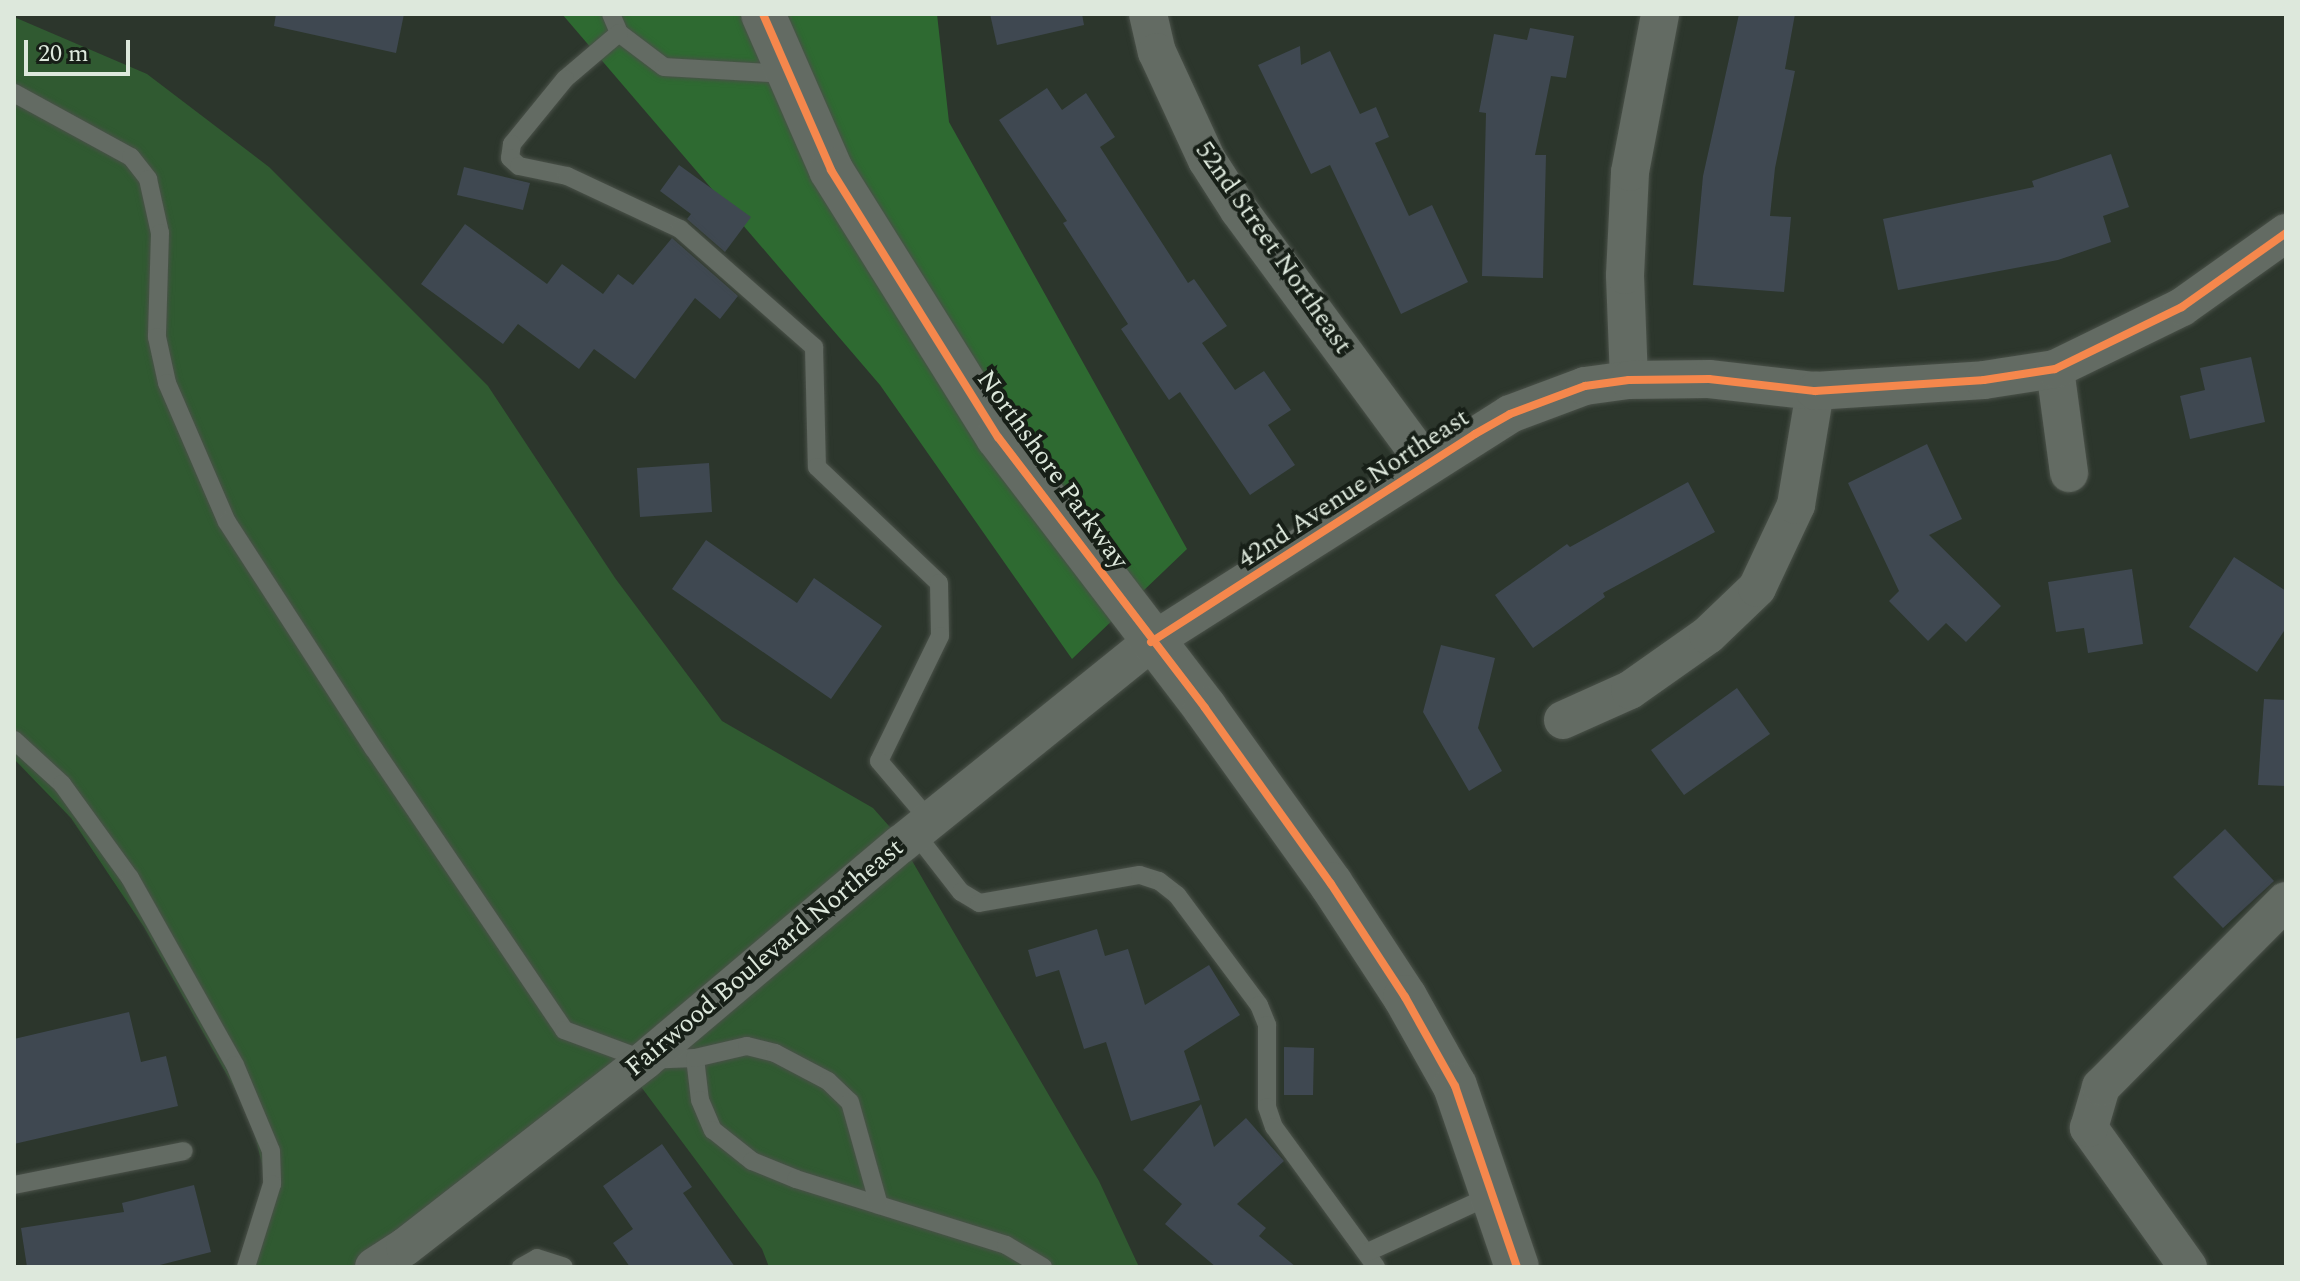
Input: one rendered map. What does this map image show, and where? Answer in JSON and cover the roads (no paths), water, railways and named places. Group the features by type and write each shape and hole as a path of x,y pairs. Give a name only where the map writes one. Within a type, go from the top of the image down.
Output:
{"street":[{"name":"Northshore Parkway","path":"763,14 831,170 998,437 1151,642 1205,708 1331,884 1405,997 1455,1086 1517,1267"},
{"name":"52nd Street Northeast","path":"1148,14 1157,52 1207,160 1239,210 1428,466"},
{"path":"1629,380 1625,275 1630,172 1660,14"},
{"name":"42nd Avenue Northeast","path":"1151,642 1510,414 1585,386 1629,380 1709,379 1815,391 1984,380 2055,369 2182,307 2286,233"},
{"path":"2055,369 2069,473"},
{"path":"1563,720 1630,690 1708,635 1757,588 1796,505 1815,391"},
{"name":"Fairwood Boulevard Northeast","path":"374,1267 405,1247 645,1060 923,827 1151,642"},
{"path":"2188,1267 2089,1128 2101,1087 2286,901"}],"lane":[{"path":"611,14 619,33 664,67 790,74"},
{"path":"619,33 565,79 512,144 510,158 519,166 567,176 680,229 814,347 817,467 939,583 940,636 879,761 961,892 979,903 1140,875 1159,881 1177,895 1259,1005 1267,1025 1267,1107 1274,1127 1372,1260 1494,1194"},
{"path":"14,93 131,157 148,179 160,233 157,337 167,383 227,522 366,737 564,1030 645,1060 695,1058 747,1046 775,1053 828,1081 850,1102 879,1205"},
{"path":"14,740 62,784 130,878 235,1065 271,1151 272,1184 246,1267"},
{"path":"695,1058 700,1100 713,1130 752,1161 796,1179 1006,1245 1043,1267"},
{"path":"14,1185 184,1151"},
{"path":"521,1267 537,1258 564,1267"}]}
